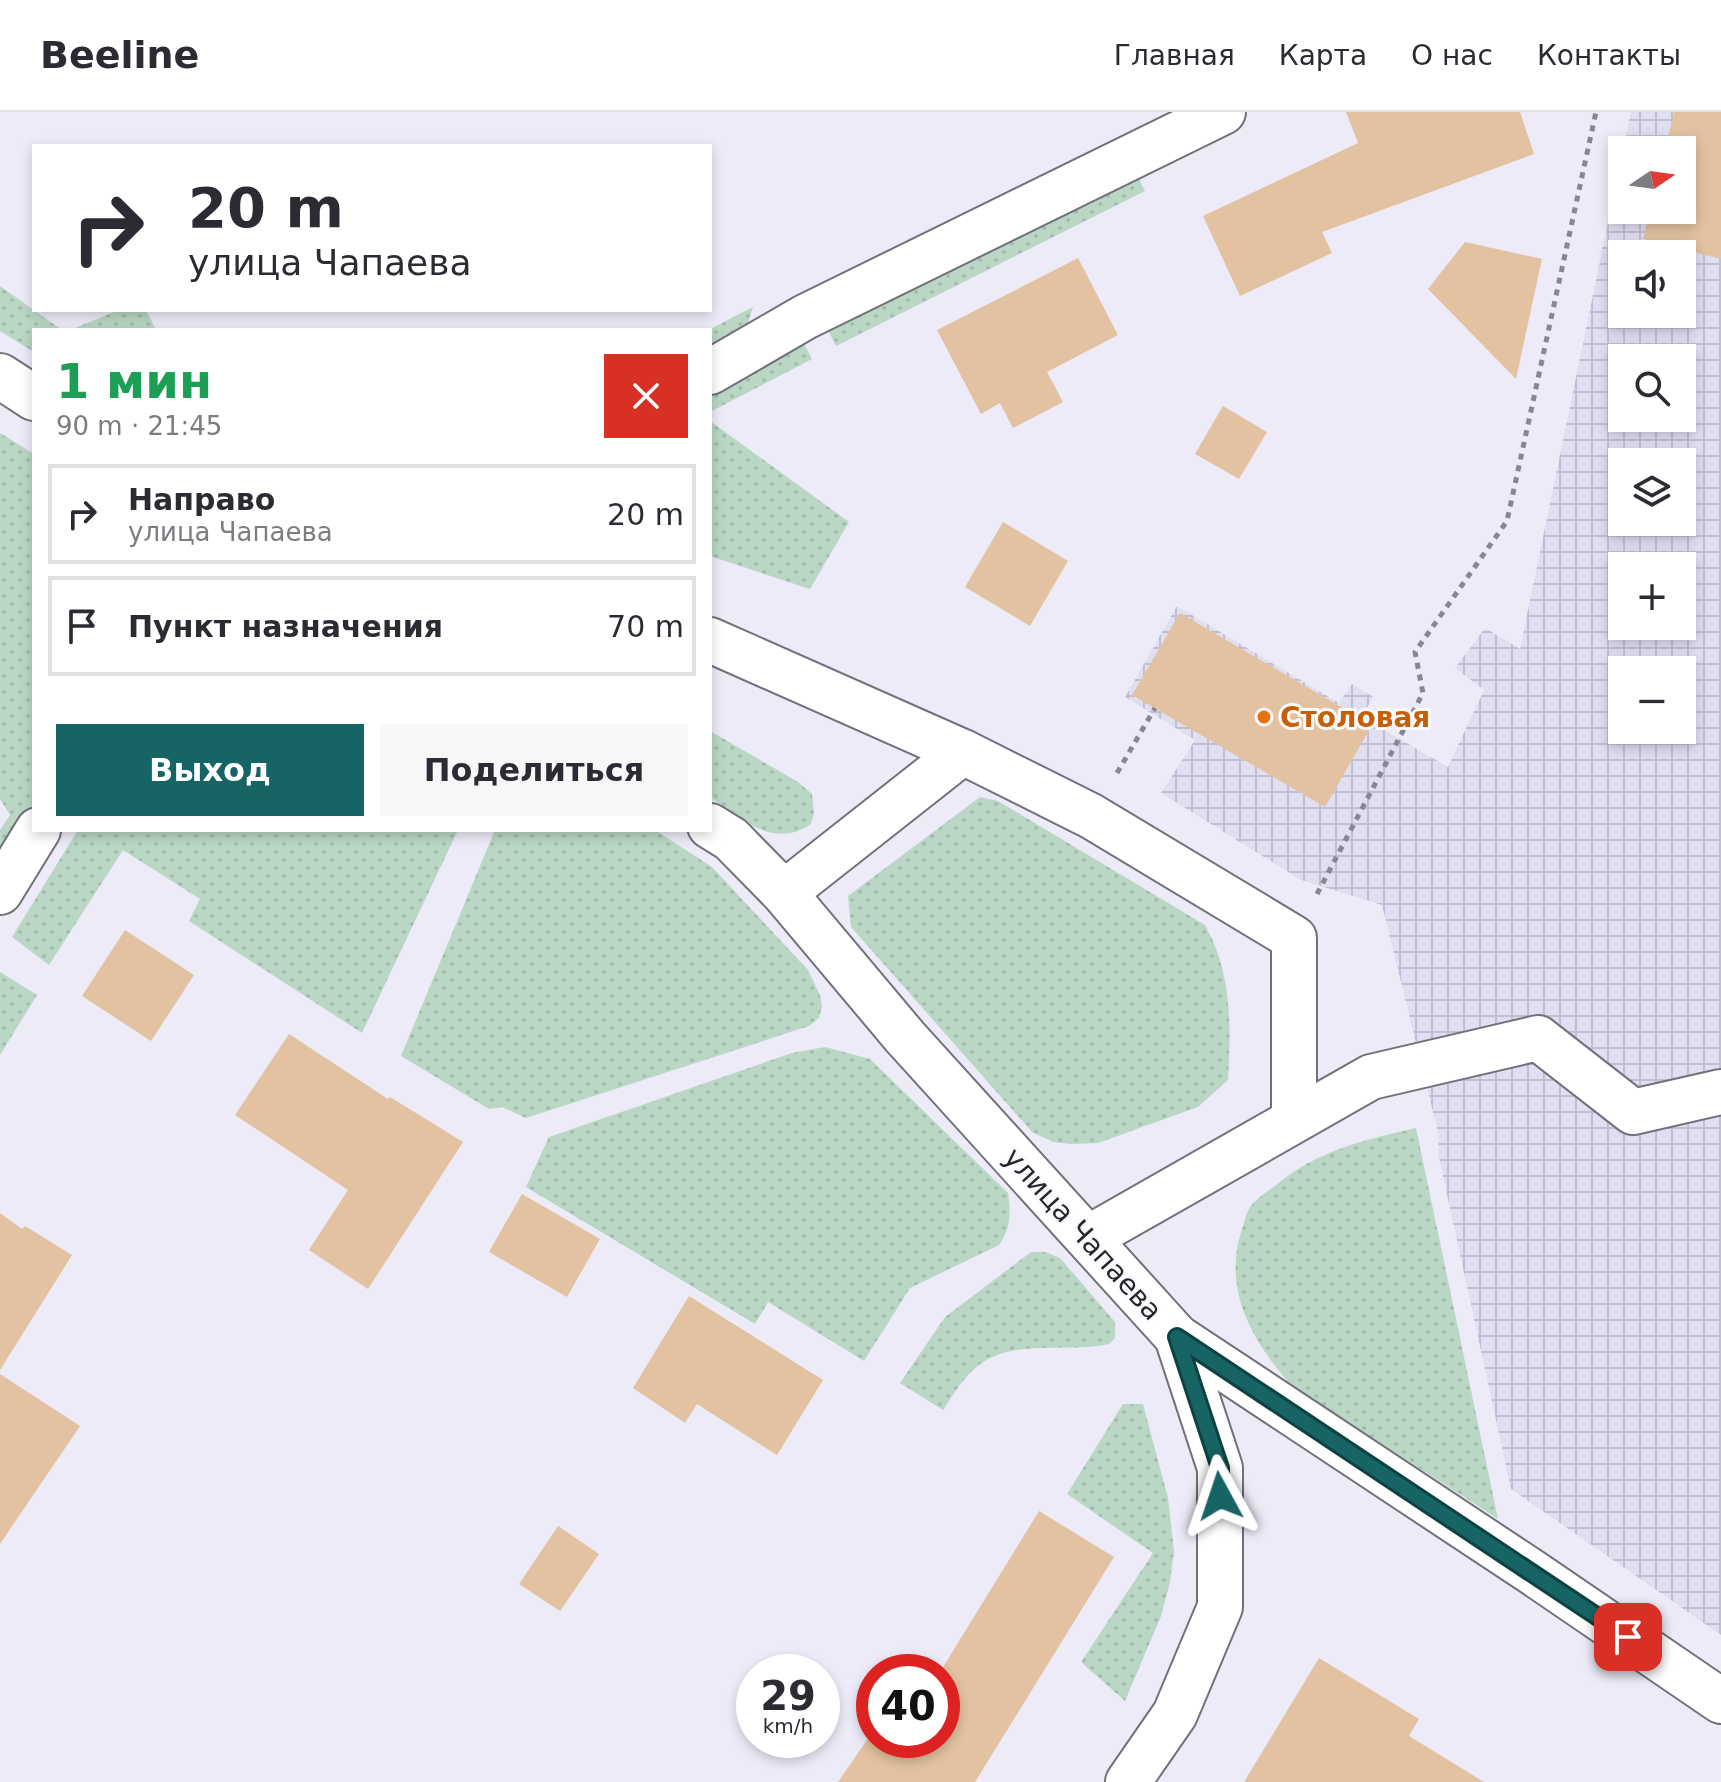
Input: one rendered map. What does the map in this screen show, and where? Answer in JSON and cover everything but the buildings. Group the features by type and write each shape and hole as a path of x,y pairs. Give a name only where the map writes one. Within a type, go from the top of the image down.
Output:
{"street":[{"path":"712,371 805,317 1223,112"},
{"path":"0,376 32,397"},
{"path":"712,641 963,752 1091,816 1294,938 1294,1120"},
{"path":"784,893 963,752"},
{"name":"улица Чапаева","path":"712,827 731,839 784,893 905,1037 1177,1337 1721,1701"},
{"path":"0,892 37,832"},
{"path":"1088,1238 1371,1077 1538,1038 1633,1112 1721,1092"},
{"path":"1128,1782 1175,1714 1220,1607 1220,1468 1177,1337"}],"path":[{"path":"1294,938 1423,693 1415,652 1507,521 1596,112"},
{"path":"1091,816 1155,708"}],"shaded area":[{"path":"1631,112 1721,112 1721,1635 1511,1489 1438,1153 1439,1136 1382,905 1301,880 1161,793 1195,740 1125,697 1177,606 1339,703 1352,684 1373,697 1362,717 1448,767 1484,690 1455,668 1485,628 1520,649 1608,222 1696,224 1696,136 1626,136"}],"green space":[{"path":"1137,176 1145,191 836,346 827,328"},
{"path":"0,286 32,309 32,312 59,328 32,328 32,351 0,331"},
{"path":"753,307 748,323 712,347 712,328"},
{"path":"114,312 147,312 155,328 75,328"},
{"path":"802,340 812,359 712,411 712,393"},
{"path":"712,422 849,522 810,589 712,557"},
{"path":"0,433 32,453 32,817 0,870 0,830 10,815 0,799"},
{"path":"712,732 798,782 812,794 814,813 811,824 797,831 784,834 771,832 745,822 712,798"},
{"path":"980,797 998,801 1205,925 1214,943 1225,981 1229,1060 1228,1080 1198,1107 1098,1143 1053,1142 1032,1132 851,927 848,896"},
{"path":"77,832 457,832 362,1033 189,921 200,899 123,850 49,965 12,937"},
{"path":"494,832 658,832 712,867 808,970 822,1006 819,1018 809,1026 526,1118 502,1107 489,1109 401,1056"},
{"path":"0,972 37,995 0,1055"},
{"path":"825,1047 870,1059 1008,1193 1009,1200 1008,1227 999,1245 910,1288 864,1361 768,1302 755,1324 526,1187 549,1137 792,1053"},
{"path":"1416,1128 1498,1519 1291,1385 1253,1332 1238,1293 1237,1251 1249,1208 1256,1200 1324,1155 1359,1142"},
{"path":"1031,1252 1045,1252 1060,1258 1115,1322 1115,1338 1109,1344 1020,1349 1003,1353 973,1370 943,1410 900,1383 945,1317"},
{"path":"1123,1404 1143,1404 1168,1498 1174,1551 1161,1616 1125,1701 1081,1662 1153,1553 1067,1494"}],"place":[{"name":"Столовая","path":"1264,717"}],"route":[{"path":"1220,1496 1220,1468 1177,1337 1628,1637"}]}
